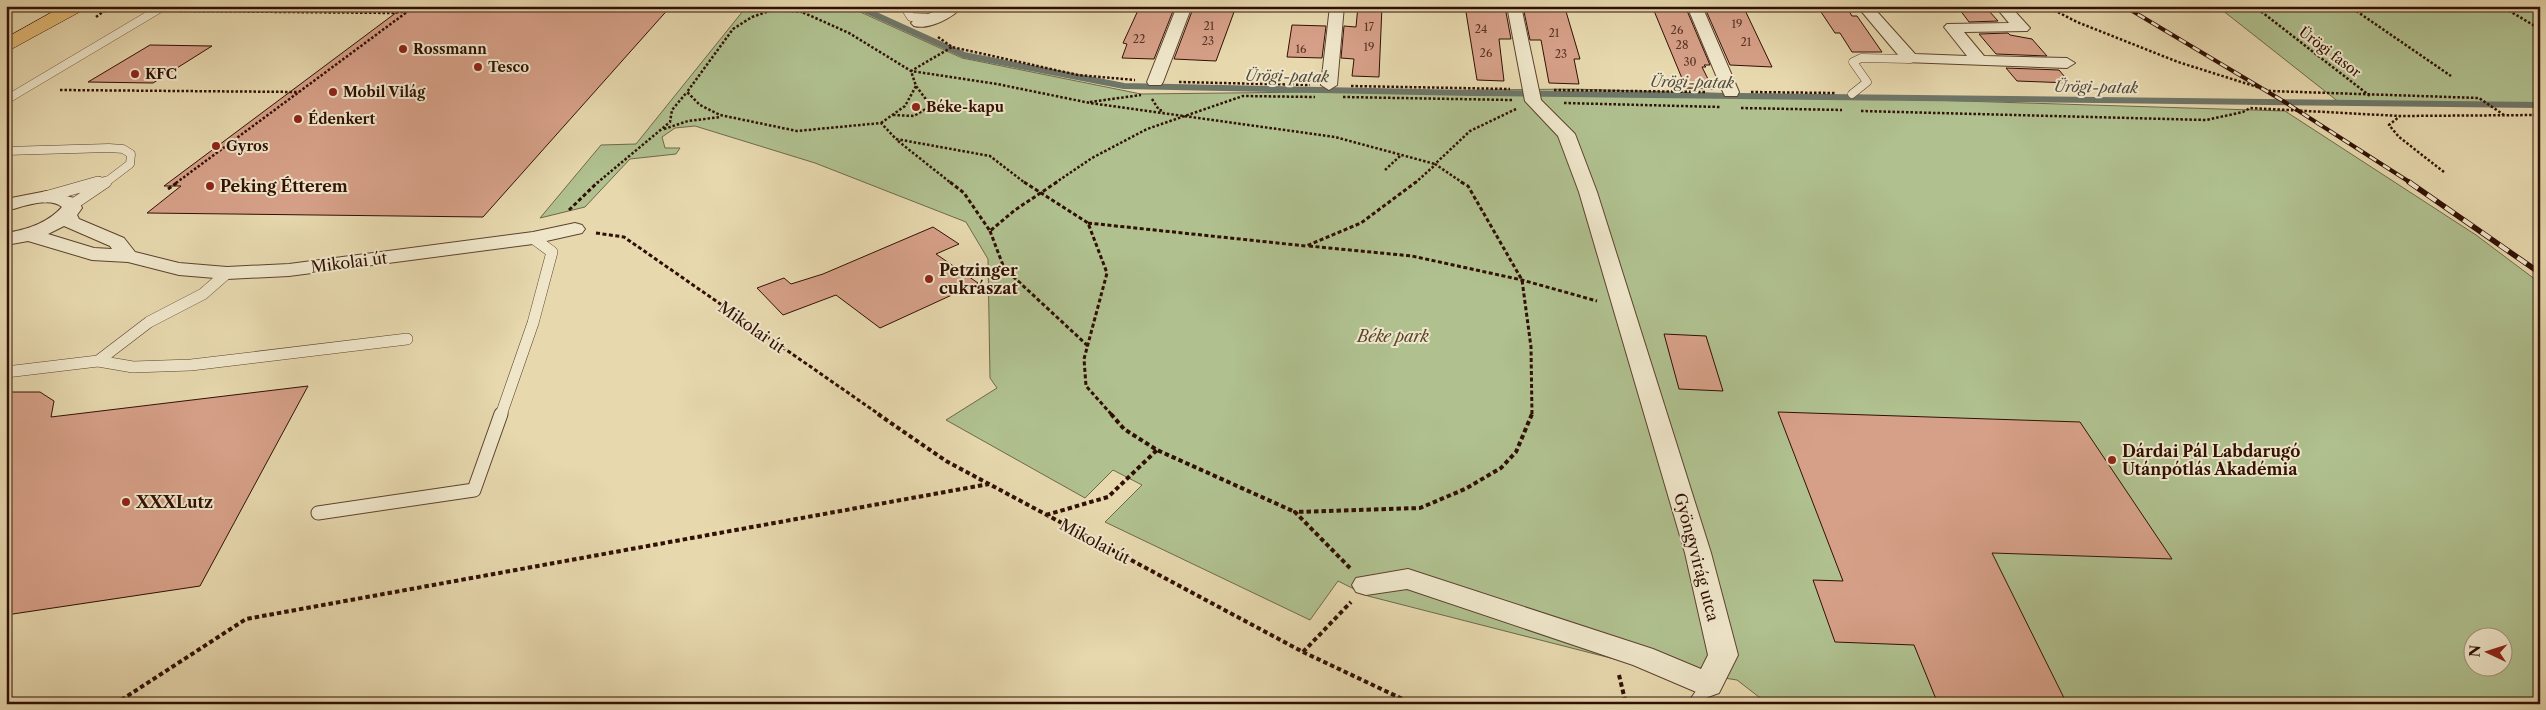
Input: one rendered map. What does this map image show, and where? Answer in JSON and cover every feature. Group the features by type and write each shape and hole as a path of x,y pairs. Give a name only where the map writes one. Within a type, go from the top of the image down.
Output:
{"main road":[{"path":"6,46 77,6"}],"street":[{"path":"926,20 950,12 955,6"},
{"path":"1153,87 1185,6"},
{"path":"1328,93 1337,6"},
{"path":"1514,6 1539,97"},
{"path":"1694,6 1732,100"},
{"path":"1864,6 1910,59 2067,63"},
{"path":"1980,61 1952,27 2022,28 2002,6"},
{"name":"Gyöngyvirág utca","path":"1366,585 1408,579 1643,657 1702,694 1723,656 1698,553 1588,192 1566,134 1539,97"},
{"path":"19,201 65,199 72,223 117,242 128,256"},
{"path":"6,239 27,234 58,222 69,210"},
{"name":"Mikolai út","path":"27,234 92,254 128,256 179,269 227,274 289,270 533,238 575,229"}],"lane":[{"path":"6,100 164,6"},
{"path":"904,6 911,17 926,20"},
{"path":"1852,94 1867,82 1853,62 1861,58 1910,59"},
{"path":"6,151 122,149 128,152 132,157 130,164 69,210"},
{"path":"19,201 79,189 118,174"},
{"path":"318,513 474,490 533,323 552,252 533,238"},
{"path":"98,361 149,322 203,294 227,274"},
{"path":"6,372 98,361 133,367 191,365 407,340"}],"path":[{"path":"168,189 415,6"},
{"path":"575,229 562,217 600,180 670,122 672,110 733,29 752,17 784,6"},
{"path":"797,6 802,12"},
{"path":"2046,6 2076,22 2178,62 2270,91 2371,96 2479,98 2504,115"},
{"name":"Ürögi fasor","path":"2254,6 2371,96"},
{"path":"2350,6 2451,76"},
{"path":"2501,6 2540,29"},
{"path":"775,10 802,12 849,33 911,71 997,84 1080,102 1335,137 1435,164 1468,186 1522,280 1530,347 1533,396 1532,415 1516,452 1500,468 1465,490 1420,508 1295,512"},
{"path":"155,11 392,13 408,11"},
{"path":"926,20 952,47 1078,75 1153,87 1152,102 1159,110 1183,116"},
{"path":"911,71 952,47"},
{"path":"893,115 905,118 920,115 931,106 916,86 911,71"},
{"path":"687,92 706,108 720,115 734,116 797,131 854,128 881,123 904,106 916,86"},
{"path":"24,90 300,92"},
{"path":"990,231 1015,210 1092,158 1148,129 1243,96 1328,93 1732,100 1852,94"},
{"path":"1080,102 1142,95"},
{"path":"1306,246 1334,238 1384,210 1470,131 1539,97 1555,103 1723,107"},
{"path":"1732,100 1851,110"},
{"path":"1861,111 2206,120 2243,112 2250,108 2349,115 2540,116"},
{"path":"661,131 688,121 734,116"},
{"path":"2400,116 2389,125 2398,136 2444,172"},
{"path":"881,123 896,139 964,193 990,231 1004,268 1088,346"},
{"path":"896,139 990,156 1040,194 1088,223 1412,256 1522,280 1599,302 1622,302"},
{"path":"1385,170 1401,155"},
{"path":"1388,198 1395,200"},
{"path":"1088,223 1107,274 1084,359 1086,386 1124,429 1157,450 1295,512 1366,585 1303,652"},
{"name":"Mikolai út","path":"575,229 624,238 946,461 1303,652 1413,704"},
{"path":"1046,514 1108,497 1157,450"},
{"path":"114,704 246,619 989,484"}],"green space":[{"name":"Béke park","path":"747,6 847,6 962,58 1141,94 1573,89 2285,111 2476,235 2540,283 2540,704 1768,704 1737,680 1634,664 1368,596 1338,581 1310,620 1105,522 1142,485 1113,470 1085,498 946,420 997,388 990,378 988,259 966,222 815,163 695,126 675,128 662,137 665,148 680,148 676,154 630,159 585,207 540,218 601,145 636,144"},
{"path":"2217,6 2540,6 2540,105 2340,103"}],"building":[{"name":"Tesco","path":"405,6 671,6 483,217 147,213 181,186 164,186"},
{"path":"1140,6 1175,6 1154,59 1122,58 1127,44 1123,43"},
{"path":"1194,6 1228,6 1226,11 1234,12 1216,61 1174,59"},
{"path":"1358,6 1382,6 1379,77 1352,76 1354,59 1341,58 1344,26 1356,27"},
{"path":"1465,6 1505,7 1511,39 1499,39 1504,81 1477,80"},
{"path":"1652,6 1685,6 1710,65 1702,67 1713,89 1686,88"},
{"path":"1704,6 1743,6 1772,67 1730,65"},
{"path":"1817,6 1846,6 1852,16 1857,16 1882,52 1852,52 1840,33 1835,33"},
{"path":"1523,7 1565,8 1580,59 1574,59 1579,84 1549,83 1541,40 1530,40"},
{"path":"1960,10 1989,11 1998,21 1969,22"},
{"path":"1292,25 1326,26 1322,58 1287,57"},
{"path":"2008,33 2032,39 2047,56 1996,54 1979,34"},
{"path":"150,45 212,46 153,83 88,82"},
{"path":"2006,68 2059,70 2070,83 2017,81"},
{"path":"933,227 959,244 936,254 978,283 880,328 836,295 783,315 757,288 784,278 791,284 823,274"},
{"path":"1664,334 1706,336 1723,391 1679,389"},
{"name":"XXXLutz","path":"308,386 200,586 6,615 6,392 40,392 54,401 51,417"},
{"path":"1778,412 2080,422 2172,559 1992,553 2067,704 1938,704 1914,645 1835,642 1813,580 1843,581"}],"waterway":[{"name":"Ürögi-patak","path":"856,6 964,55 1124,86 1472,93 2540,105"}],"railway":[{"path":"2124,6 2283,101 2411,183"},
{"path":"2409,182 2540,273"}],"place":[{"name":"Rossmann","path":"403,49"},
{"name":"Tesco","path":"478,67"},
{"name":"KFC","path":"135,74"},
{"name":"Mobil Világ","path":"333,92"},
{"name":"Béke-kapu","path":"916,107"},
{"name":"Édenkert","path":"298,119"},
{"name":"Gyros","path":"216,146"},
{"name":"Peking Étterem","path":"210,186"},
{"name":"Petzinger cukrászat","path":"929,279"},
{"name":"Dárdai Pál Labdarugó Utánpótlás Akadémia","path":"2112,460"},
{"name":"XXXLutz","path":"126,502"}]}
